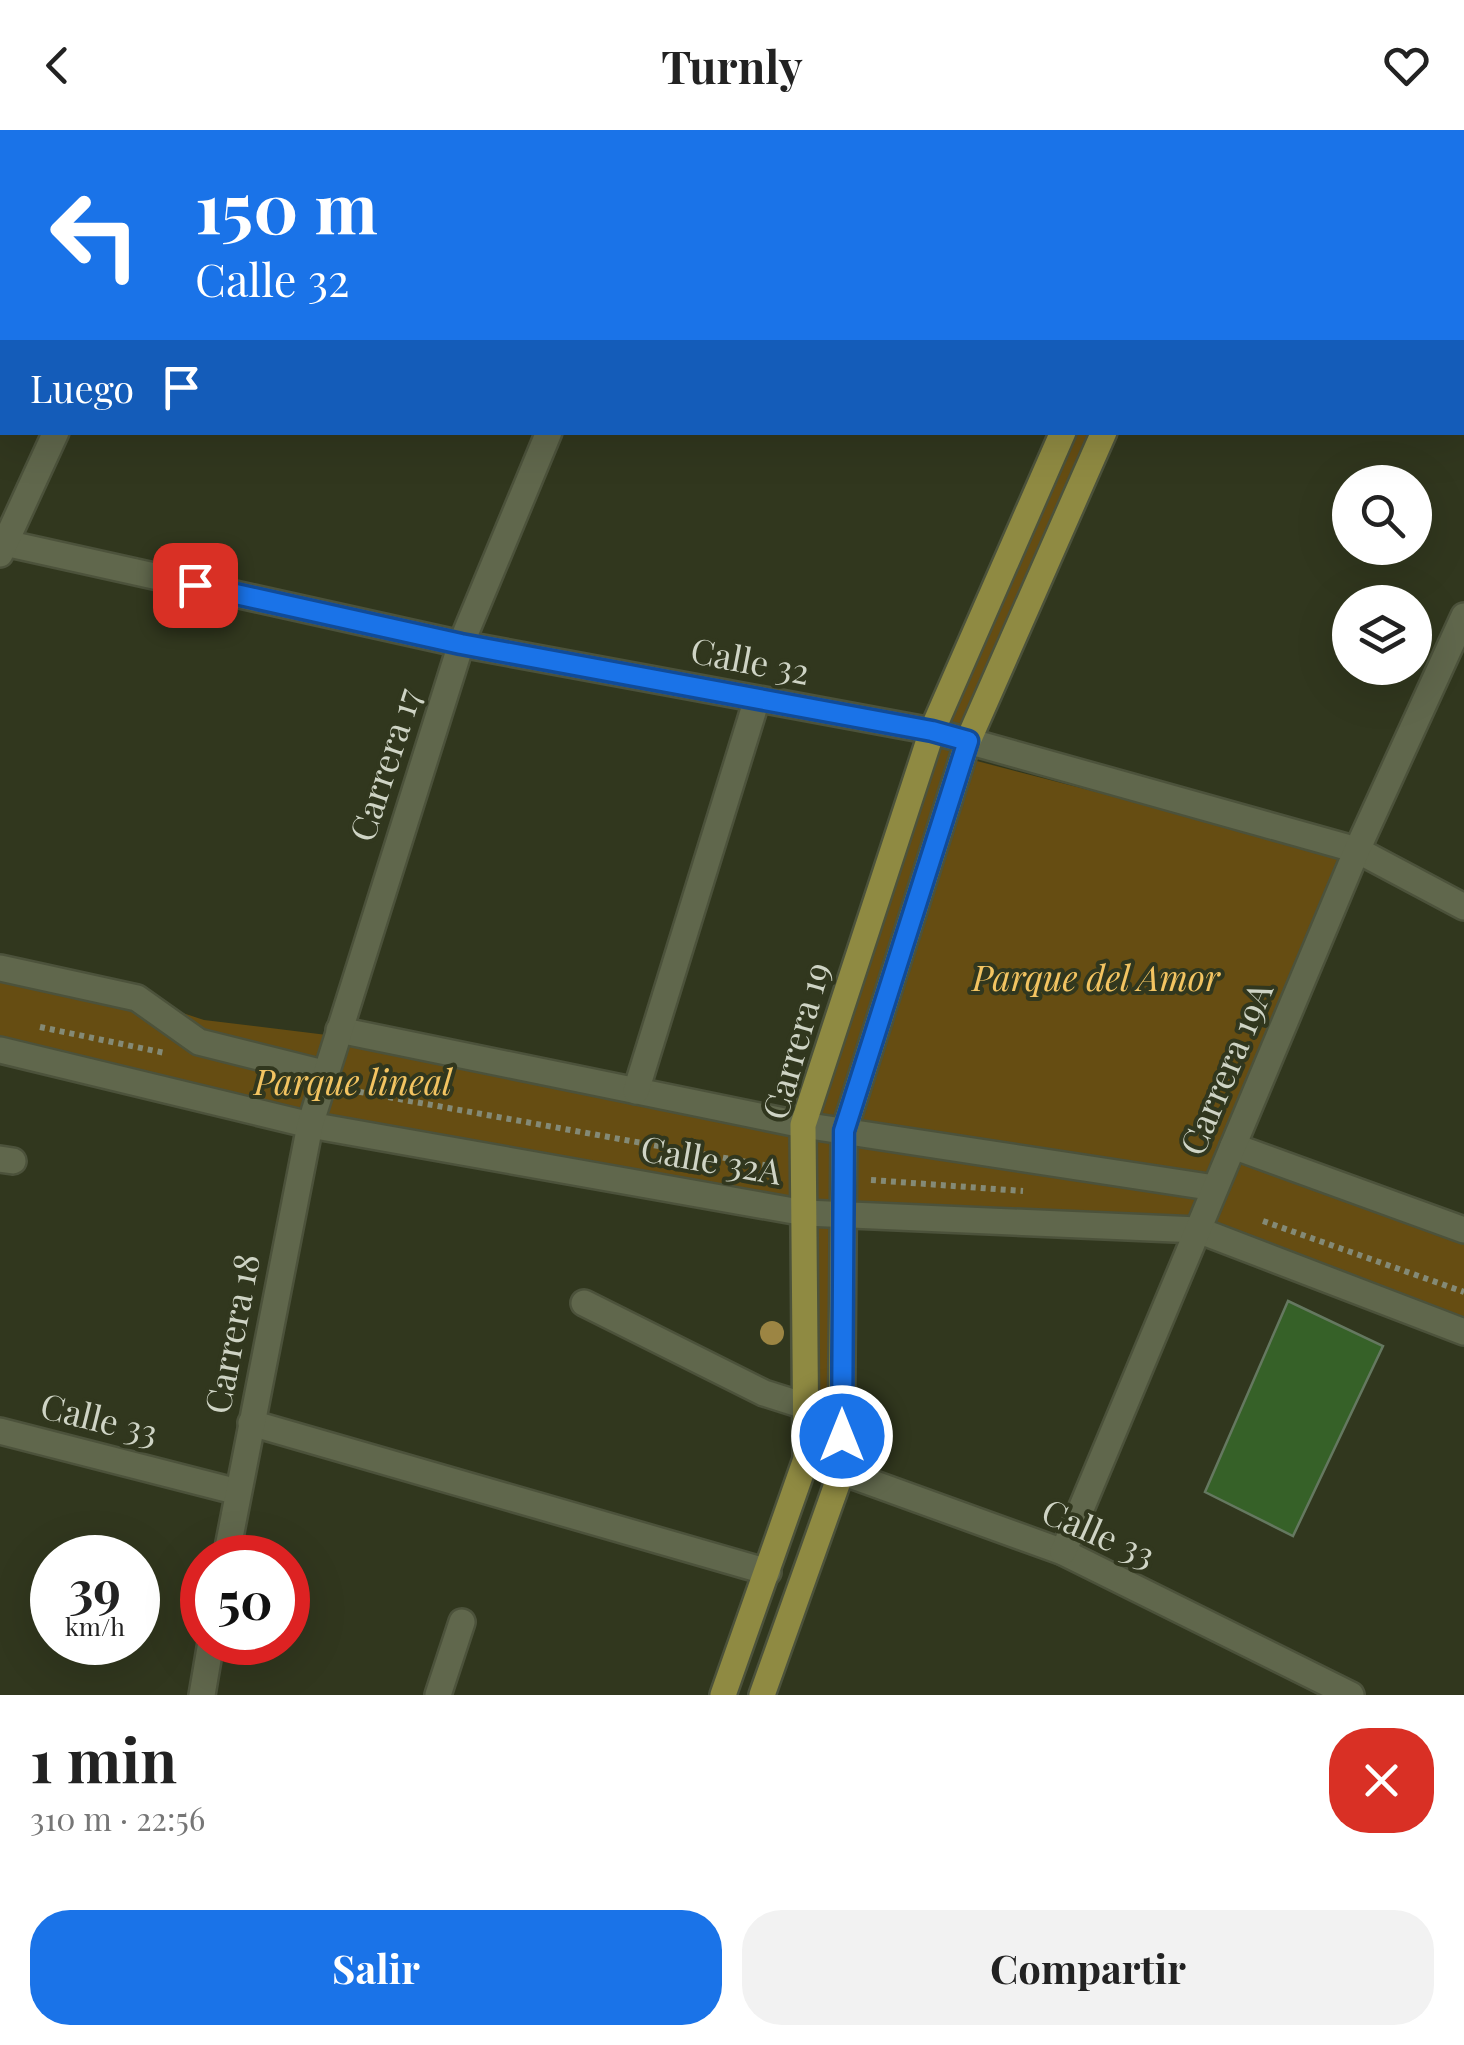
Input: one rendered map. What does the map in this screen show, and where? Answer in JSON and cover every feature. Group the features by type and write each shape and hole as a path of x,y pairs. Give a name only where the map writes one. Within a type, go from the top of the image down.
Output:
{"main road":[{"name":"Carrera 19","path":"723,1695 806,1460 804,1124 932,731 1062,435"},
{"name":"Carrera 19","path":"762,1695 842,1473 844,1131 968,741 1103,435"}],"street":[{"path":"2,548 55,435"},
{"name":"Carrera 17","path":"310,1125 461,644 548,435"},
{"name":"Calle 32","path":"2,548 461,644 932,731 1357,850 1464,907"},
{"name":"Carrera 19A","path":"1062,1552 1357,850 1464,616"},
{"path":"636,1091 757,699"},
{"path":"0,968 137,998 199,1042 325,1079"},
{"name":"Calle 32A","path":"339,1030 804,1124 1212,1197"},
{"name":"Calle 32A","path":"0,1050 310,1125 805,1213 1198,1230 1464,1332"},
{"name":"Carrera 18","path":"230,1535 310,1125"},
{"path":"1233,1146 1464,1230"},
{"path":"584,1302 764,1393 805,1406"},
{"path":"251,1423 768,1572"},
{"name":"Calle 33","path":"0,1431 238,1492"},
{"name":"Calle 33","path":"806,1460 1062,1552 1351,1695"},
{"path":"438,1695 462,1622"},
{"path":"202,1695 207,1665"}],"path":[{"path":"38,1027 171,1054"},
{"path":"325,1079 804,1172"},
{"path":"842,1178 1035,1192"},
{"path":"1212,1197 1217,1205 1464,1292"}],"green space":[{"path":"1071,435 1093,435 963,732 944,725"},
{"name":"Parque lineal","path":"933,737 961,744 839,1130 1214,1188 1233,1146 1464,1230 1464,1332 1198,1230 805,1213 0,1050 0,968 137,998 204,1020 327,1035 813,1116"},
{"name":"Parque del Amor","path":"973,760 1344,856 1208,1179 859,1126"},
{"path":"814,1224 833,1227 831,1464 815,1457"}],"building":[{"path":"1288,1301 1383,1346 1293,1536 1205,1492"}],"route":[{"path":"195,585 461,644 932,731 968,741 844,1131 842,1436"}]}
